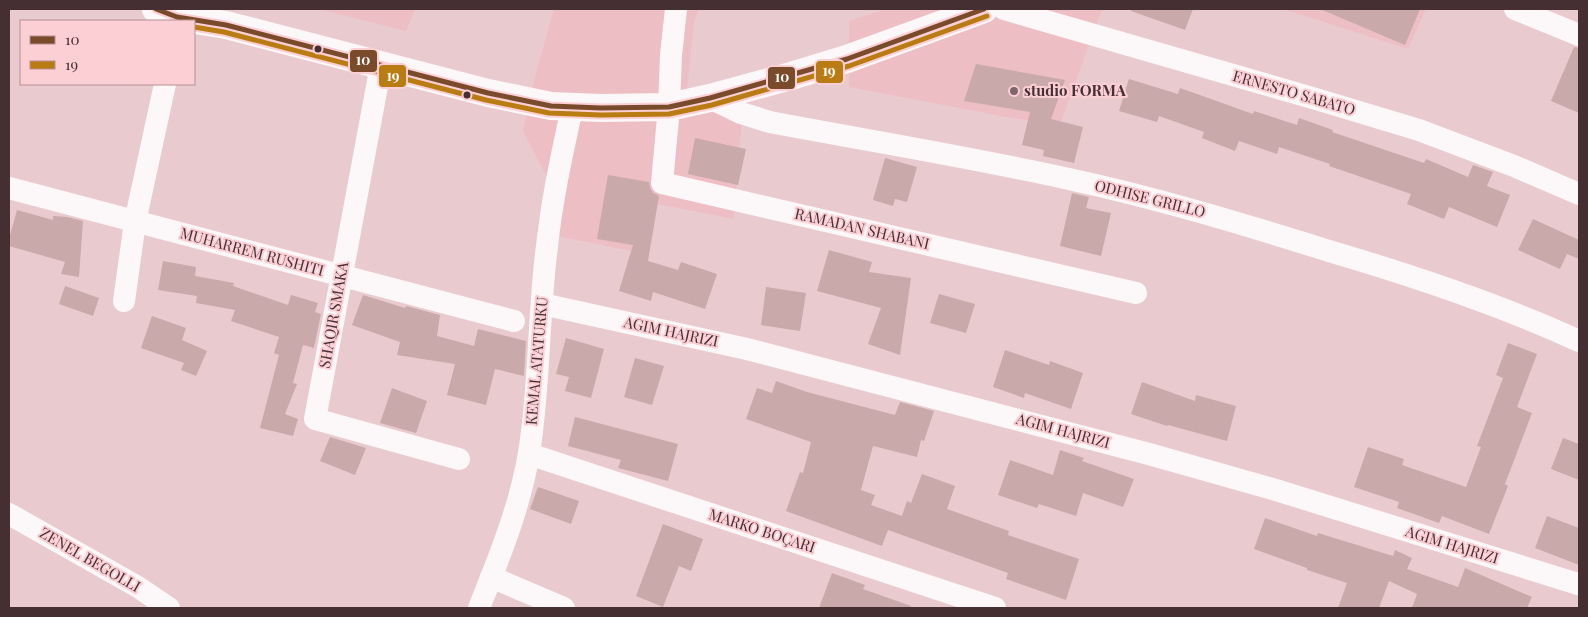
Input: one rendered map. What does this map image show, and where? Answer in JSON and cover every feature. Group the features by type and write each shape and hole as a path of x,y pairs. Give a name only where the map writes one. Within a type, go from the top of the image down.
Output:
{"main road":[{"path":"173,14 226,25 514,99 572,108 668,106 710,98 801,74 984,9"}],"street":[{"path":"668,106 676,9"},
{"name":"ERNESTO SABATO","path":"1004,9 1419,130 1514,166 1579,194"},
{"path":"1515,9 1579,35"},
{"name":"SHAQIR SMAKA","path":"380,65 315,419 458,459"},
{"path":"124,301 135,222 165,85"},
{"name":"ODHISE GRILLO","path":"710,98 741,113 770,122 1069,179 1217,216 1424,280 1492,304 1579,341"},
{"name":"RAMADAN SHABANI","path":"668,106 662,183 1136,293"},
{"name":"KEMAL ATATURKU","path":"479,608 519,498 529,454 547,247 555,190 572,108"},
{"name":"MUHARREM RUSHITI","path":"9,188 514,321"},
{"name":"AGIM HAJRIZI","path":"542,304 747,349 1149,454 1285,493 1578,584"},
{"name":"MARKO BOÇARI","path":"529,454 995,608"},
{"name":"ZENEL BEGOLLI","path":"9,514 138,586 169,608"},
{"path":"491,577 564,608"}],"shaded area":[{"path":"319,9 415,9 406,31"},
{"path":"554,9 699,9 694,21 687,91 745,77 734,219 647,202 647,254 536,232 547,177 523,131 536,73"},
{"path":"885,9 1102,9 1060,125 1006,117 849,87 849,21"},
{"path":"1283,9 1426,9 1408,49"}],"building":[{"path":"1132,9 1193,9 1185,30 1131,11"},
{"path":"1320,9 1420,9 1405,45"},
{"path":"1574,47 1579,48 1579,113 1551,101"},
{"name":"studio FORMA","path":"976,64 1065,80 1051,119 1083,127 1074,163 1043,156 1044,150 1022,145 1030,112 964,101"},
{"path":"1129,79 1178,94 1180,88 1253,114 1254,111 1297,125 1299,118 1333,130 1332,132 1424,163 1426,159 1468,177 1473,165 1493,172 1487,186 1510,195 1497,227 1449,207 1444,219 1407,204 1411,194 1279,147 1277,154 1239,141 1235,151 1202,138 1204,132 1159,116 1157,122 1119,111"},
{"path":"695,138 746,149 738,185 688,174"},
{"path":"885,158 917,167 907,202 895,199 893,206 873,200"},
{"path":"608,175 649,182 653,193 659,196 648,261 678,270 681,262 717,274 705,309 653,292 651,301 619,291 633,245 597,239"},
{"path":"1072,193 1089,197 1086,208 1111,213 1101,256 1060,246"},
{"path":"17,210 53,220 53,216 83,221 79,277 61,274 65,262 9,246 9,239"},
{"path":"1533,219 1579,240 1579,259 1567,254 1560,269 1518,250"},
{"path":"829,250 872,262 869,272 911,278 900,355 868,344 881,308 817,291"},
{"path":"163,261 196,267 195,276 234,283 233,286 288,305 291,295 318,303 315,312 321,314 314,348 303,345 293,383 297,384 285,414 298,419 293,436 260,428 279,355 274,353 279,337 231,321 235,310 196,303 197,296 158,290"},
{"path":"65,286 99,298 93,316 59,304"},
{"path":"766,287 806,293 800,331 761,325"},
{"path":"939,294 975,304 966,333 930,323"},
{"path":"363,295 405,308 406,306 440,315 437,336 474,346 478,329 526,341 524,376 495,369 486,405 447,395 455,364 397,355 400,342 352,325"},
{"path":"152,316 186,328 182,340 207,351 196,376 181,370 184,363 141,348"},
{"path":"566,338 604,349 591,398 565,391 569,377 556,374"},
{"path":"1508,343 1537,354 1517,407 1532,413 1505,484 1508,486 1489,534 1442,516 1439,523 1397,508 1399,502 1354,487 1368,447 1404,459 1402,465 1466,487 1481,447 1477,446 1503,378 1496,375"},
{"path":"1005,350 1049,365 1050,361 1083,373 1071,409 1025,393 1024,398 993,387"},
{"path":"635,358 664,366 652,405 624,397"},
{"path":"776,381 807,392 895,415 900,402 934,411 924,441 921,440 917,457 873,446 861,490 875,495 871,505 902,516 907,501 911,503 922,474 955,486 947,509 1009,531 1008,535 1079,559 1066,600 1006,579 1008,573 888,530 882,546 786,511 800,472 803,473 811,442 746,419 757,388 772,393"},
{"path":"1142,382 1195,401 1196,395 1236,406 1227,441 1167,426 1131,414"},
{"path":"392,388 427,401 416,433 380,423"},
{"path":"575,417 678,444 668,481 618,468 621,460 568,446"},
{"path":"330,437 366,448 355,475 320,461"},
{"path":"1563,438 1579,444 1579,480 1551,469"},
{"path":"1060,450 1084,458 1082,461 1134,479 1123,507 1083,493 1076,516 1039,504 1037,508 998,495 1010,460 1053,475"},
{"path":"538,487 579,501 571,524 530,509"},
{"path":"1547,516 1579,528 1579,565 1535,548"},
{"path":"1265,518 1317,536 1318,533 1393,556 1395,550 1412,558 1407,569 1458,587 1465,568 1532,597 1527,608 1412,608 1417,594 1389,581 1379,608 1338,608 1347,583 1307,570 1307,568 1254,549"},
{"path":"663,524 703,539 691,571 679,566 663,607 636,596"},
{"path":"832,573 865,585 863,589 911,606 910,608 819,608"}],"transit line":[{"name":"10","path":"156,9 177,17 226,25 488,93 551,106 601,108 669,107 710,98 847,59 984,9"},
{"name":"19","path":"195,27 224,32 486,100 549,113 601,115 669,114 712,105 849,66 987,16"}],"place":[{"name":"studio FORMA","path":"1014,91"}]}
